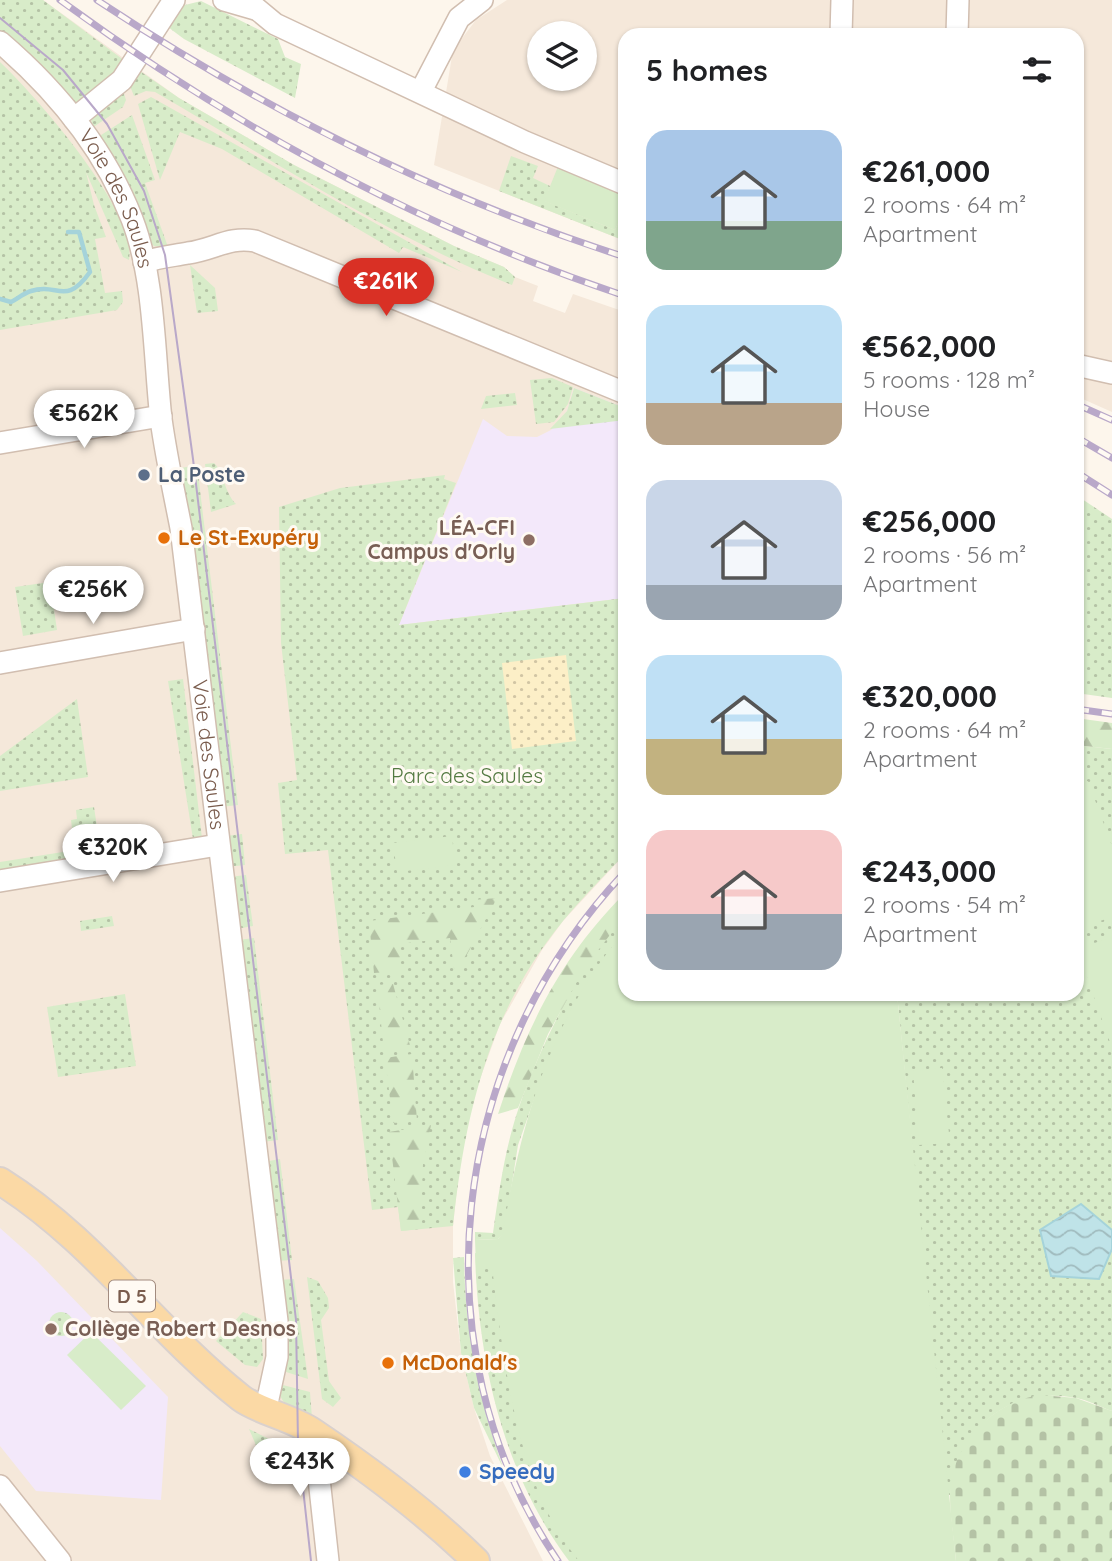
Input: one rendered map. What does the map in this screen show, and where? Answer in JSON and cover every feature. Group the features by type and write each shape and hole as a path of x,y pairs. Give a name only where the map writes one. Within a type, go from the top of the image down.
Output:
{"main road":[{"name":"D 5","path":"0,1165 38,1189 108,1258 255,1391 266,1408"},
{"name":"D 5","path":"0,1181 54,1220 102,1264 164,1329 238,1396 314,1433 384,1481 476,1561"},
{"name":"D 5","path":"314,1433 330,1432 381,1463 453,1521 496,1561"}],"street":[{"path":"74,119 122,80 174,0"},
{"path":"224,0 250,5 275,24 525,142 618,181"},
{"path":"421,91 458,18 482,0"},
{"path":"841,28 842,0"},
{"path":"957,0 957,28"},
{"name":"Voie des Saules","path":"0,42 31,70 74,119 120,191 144,262 161,416 181,528 194,629 277,1321 277,1357 266,1408"},
{"path":"144,262 165,255 190,253 232,239 254,242 618,390"},
{"path":"1084,367 1112,373"},
{"path":"0,443 161,416"},
{"path":"0,663 194,629"},
{"path":"0,881 218,845"},
{"path":"314,1433 328,1561"},
{"path":"318,1482 332,1465 352,1460"},
{"path":"0,1486 60,1561"}],"shaded area":[{"path":"0,0 43,0 179,98 294,165 454,246 504,267 515,277 538,286 533,301 565,313 573,294 618,310 618,862 563,921 542,950 500,1024 472,1101 460,1159 453,1226 453,1282 461,1353 474,1408 490,1456 543,1561 0,1561"},
{"path":"507,0 1112,0 1112,412 1084,400 1084,28 618,28 618,238 434,165 453,50 476,20"},
{"name":"LÉA-CFI Campus d'Orly","path":"574,388 618,405 618,599 399,625 483,419 507,436 537,437 551,430 567,411"},
{"name":"Collège Robert Desnos","path":"0,1228 37,1261 168,1397 161,1500 36,1491 0,1446"}],"green space":[{"path":"0,0 43,0 129,64 79,103 71,101 0,32"},
{"path":"201,1 278,39 285,57 301,64 295,98 184,39 168,27 181,6"},
{"path":"0,62 59,126 118,213 127,239 129,260 123,257 86,172 106,237 95,239 105,293 122,291 123,302 117,310 0,330"},
{"path":"137,69 179,98 294,165 454,246 504,267 515,277 512,285 375,220 155,92 146,91 134,96 130,86 136,78"},
{"path":"122,87 126,100 123,107 92,128 91,116"},
{"path":"151,97 462,272 403,247 399,253 222,149 180,132 160,180 138,104"},
{"path":"132,115 155,180 145,183 168,247 154,246 148,241 98,137"},
{"path":"511,156 538,166 533,178 550,186 545,201 615,230 618,223 618,238 499,191"},
{"path":"559,164 618,189 618,223 615,230 544,201"},
{"path":"190,265 215,288 218,311 197,313"},
{"path":"552,378 573,387 568,404 554,422 536,424 530,380"},
{"path":"574,388 618,405 618,421 550,429 567,411"},
{"path":"515,393 517,405 481,409 486,396"},
{"path":"214,463 236,504 211,512 205,464"},
{"path":"197,465 238,805 220,807 176,469"},
{"name":"Parc des Saules","path":"445,475 444,479 456,483 399,625 618,599 618,861 570,912 538,955 516,991 499,1027 474,1104 465,1143 453,1226 401,1231 398,1207 372,1210 328,850 285,854 278,783 297,780 281,643 279,507 340,488"},
{"path":"1084,500 1112,519 1112,698 1084,694"},
{"path":"50,582 57,630 23,636 15,587"},
{"path":"183,679 202,838 193,839 168,681"},
{"path":"77,699 88,777 0,791 0,756"},
{"path":"1084,719 1112,723 1112,749 1084,746"},
{"path":"1084,746 1112,749 1112,1411 1080,1399 1051,1396 1028,1398 1008,1406 990,1417 976,1432 964,1450 955,1471 950,1495 947,1494 898,1001 1084,1001"},
{"path":"1088,781 1112,846 1112,917 1084,926 1084,782"},
{"path":"94,807 101,854 0,870 0,862 94,847 91,826 72,828 71,820 77,819 76,810"},
{"path":"242,834 245,865 227,867 226,836"},
{"path":"452,836 455,865 397,872 393,843"},
{"path":"246,875 253,926 236,929 229,877"},
{"path":"497,898 463,962 454,969 450,938 399,944 401,971 374,973 369,921 474,907 473,900"},
{"path":"618,901 618,924 584,969 548,1034 518,1108 498,1114 533,1023 564,969"},
{"path":"618,906 618,941 584,989 543,1074 518,1145 504,1234 498,1239 475,1240 475,1232 493,1233 500,1185 519,1107 529,1079 567,998"},
{"path":"112,916 114,926 81,931 80,921"},
{"path":"1112,937 1112,1048 1084,969 1084,947"},
{"path":"254,938 278,1140 262,1142 238,940"},
{"path":"618,940 618,1001 898,1001 956,1561 579,1561 558,1530 527,1460 508,1382 492,1267 476,1266 475,1240 498,1239 503,1234 519,1153 543,1073 577,998 599,963"},
{"path":"393,984 411,1049 384,1051 377,985"},
{"path":"125,994 136,1066 58,1077 47,1007"},
{"path":"412,1054 417,1121 393,1123 385,1058"},
{"path":"942,1068 950,1143 919,1145 913,1071"},
{"path":"431,1125 423,1164 420,1229 401,1231 389,1132"},
{"path":"280,1159 292,1260 276,1261 264,1162"},
{"path":"475,1253 493,1257 589,1561 569,1561 546,1527 511,1454 489,1375 477,1294"},
{"path":"464,1257 467,1312 475,1365 487,1417 504,1470 474,1408 461,1353 453,1258"},
{"path":"307,1277 318,1281 328,1298 329,1308 321,1320 329,1381 341,1398 333,1407 322,1399"},
{"path":"294,1279 308,1379 283,1371 278,1280"},
{"path":"61,1312 69,1316 73,1324 69,1332 61,1336 53,1332 49,1324 53,1316"},
{"path":"243,1312 261,1319 263,1359 257,1367 245,1365 216,1341"},
{"path":"91,1332 146,1386 121,1410 67,1355"},
{"path":"279,1384 310,1392 312,1418 284,1402 279,1392"},
{"path":"1041,1395 1076,1398 1112,1411 1112,1561 956,1561 950,1496 957,1460 977,1429 991,1416 1006,1406"},
{"path":"249,1429 273,1441 272,1449 276,1443 279,1445 281,1465 258,1450"}],"sand":[{"path":"566,655 576,741 512,749 502,663"}],"water":[{"path":"1081,1204 1112,1230 1112,1249 1099,1279 1051,1276 1040,1230"}],"waterway":[{"path":"0,299 11,302 28,292 40,289 67,291 81,282 90,272 79,232 68,232"}],"tram line":[{"path":"0,18 63,70 107,124 144,191 165,255 193,459 296,1320 298,1443 311,1561"}],"railway":[{"path":"60,0 192,90 331,170 475,239 618,294"},
{"path":"97,0 222,78 352,146 418,178 486,206 618,255"},
{"path":"1084,408 1112,420"},
{"path":"1084,442 1112,458"},
{"path":"1084,477 1112,495"},
{"path":"1084,710 1112,714"},
{"path":"558,1561 512,1478 483,1389 469,1297 472,1205 489,1114 520,1027 566,946 618,881"}],"place":[{"name":"La Poste","path":"144,475"},
{"name":"Le St-Exupéry","path":"164,538"},
{"name":"LÉA-CFI Campus d'Orly","path":"529,540"},
{"name":"Collège Robert Desnos","path":"51,1329"},
{"name":"McDonald's","path":"388,1363"},
{"name":"Speedy","path":"465,1472"}]}
